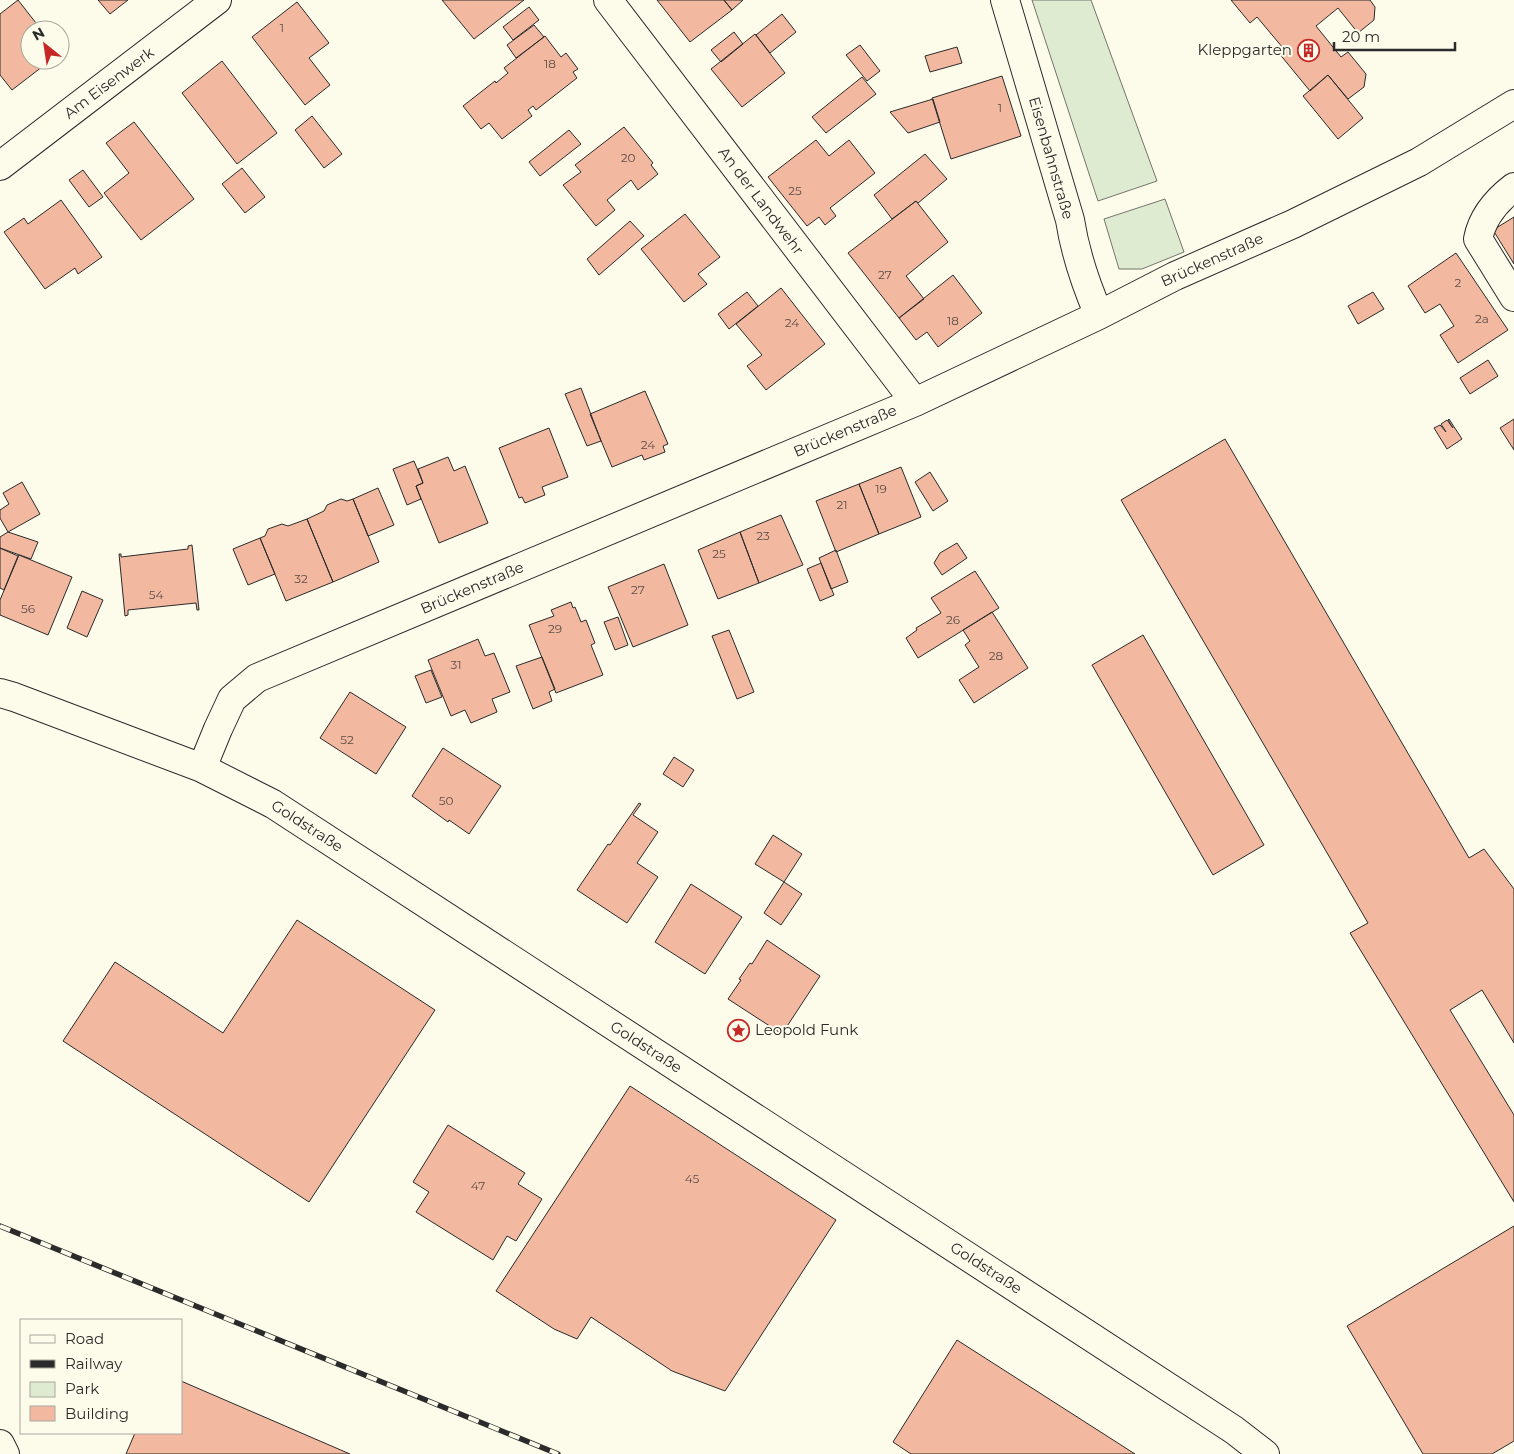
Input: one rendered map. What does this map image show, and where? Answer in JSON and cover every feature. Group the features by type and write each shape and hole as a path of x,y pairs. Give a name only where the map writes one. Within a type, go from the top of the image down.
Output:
{"street":[{"name":"Am Eisenwerk","path":"0,166 217,0"},
{"name":"An der Landwehr","path":"608,0 915,402"},
{"name":"Eisenbahnstraße","path":"1004,0 1070,220 1072,235 1091,298 1099,315"},
{"name":"Brückenstraße","path":"202,768 232,699 257,678 915,402 1099,315 1175,276 1293,224 1419,162 1514,104"},
{"path":"1514,187 1501,197 1480,226 1478,239 1514,297"},
{"name":"Goldstraße","path":"0,693 202,768 273,804 1234,1430 1265,1454"},
{"path":"0,1444 6,1454"}],"green space":[{"path":"1032,0 1091,0 1157,181 1098,201"},
{"path":"1165,199 1184,252 1142,269 1119,269 1104,219"}],"building":[{"path":"18,0 34,20 20,20 20,70 38,70 12,90 0,75 0,14"},
{"path":"98,0 128,0 110,14"},
{"path":"442,0 524,0 474,39"},
{"path":"657,0 724,0 732,10 690,42"},
{"path":"724,0 743,0 732,10"},
{"name":"Kleppgarten","path":"1231,0 1370,0 1375,7 1374,20 1358,33 1338,8 1316,26 1341,57 1348,52 1366,74 1364,87 1348,99 1328,75 1310,91 1278,52 1283,48 1257,17 1250,23"},
{"path":"297,2 329,43 309,58 330,85 305,105 252,37"},
{"path":"529,7 539,20 513,40 503,27"},
{"path":"782,14 796,32 770,53 756,35"},
{"path":"534,25 544,37 516,58 507,45"},
{"path":"734,32 743,44 721,62 711,50"},
{"path":"755,34 785,73 742,107 711,69"},
{"path":"545,36 561,57 566,53 578,69 573,72 577,78 536,110 533,106 528,110 532,116 502,139 489,123 481,129 463,106 508,73 504,68"},
{"path":"860,45 880,71 867,81 846,55"},
{"path":"957,47 962,63 930,72 925,56"},
{"path":"222,61 277,133 237,164 182,93"},
{"path":"1328,75 1363,118 1338,139 1303,96"},
{"path":"1002,76 1021,136 951,159 932,98"},
{"path":"862,77 876,94 826,133 812,117"},
{"path":"933,99 940,122 908,133 890,112"},
{"path":"312,116 342,154 324,168 295,130"},
{"path":"134,122 194,199 141,240 104,193 129,173 106,143"},
{"path":"624,127 653,163 651,165 658,174 638,190 631,180 607,200 615,210 596,226 563,185 581,172 575,165"},
{"path":"569,130 581,144 540,176 529,162"},
{"path":"816,140 829,156 849,140 875,173 830,208 836,216 825,225 819,217 807,226 768,177"},
{"path":"925,154 947,179 918,203 916,201 892,219 874,195"},
{"path":"242,168 265,197 245,213 222,184"},
{"path":"83,170 103,197 89,207 69,180"},
{"path":"61,200 102,257 78,274 75,268 45,289 4,232 24,218 28,224"},
{"path":"916,201 948,242 906,276 924,299 899,318 848,253"},
{"path":"685,214 720,257 698,274 707,284 684,302 641,249"},
{"path":"1514,217 1514,264 1493,230"},
{"path":"630,221 644,236 599,275 587,259"},
{"path":"1456,253 1508,330 1458,363 1440,335 1454,326 1440,304 1425,313 1408,286"},
{"path":"953,275 982,313 938,347 927,332 916,340 899,318"},
{"path":"781,288 825,344 766,390 747,366 762,355 736,324"},
{"path":"747,292 758,306 729,329 718,314"},
{"path":"1373,292 1384,309 1358,324 1348,306"},
{"path":"1488,360 1498,376 1470,394 1460,378"},
{"path":"581,388 601,441 587,446 565,394"},
{"path":"645,391 668,444 663,446 665,452 644,460 642,455 612,467 590,414"},
{"path":"1449,419 1462,439 1447,449 1434,428 1440,425 1446,432 1441,424 1447,420 1453,428"},
{"path":"1514,419 1514,450 1500,428"},
{"path":"549,428 568,477 542,487 545,495 525,503 522,497 519,498 499,448"},
{"path":"1225,439 1469,858 1484,849 1514,889 1514,1043 1482,990 1450,1010 1514,1115 1514,1202 1350,933 1368,923 1121,500"},
{"path":"448,457 454,471 465,466 488,523 439,543 416,486 423,483 418,469"},
{"path":"414,461 423,483 416,486 421,499 407,505 393,469"},
{"path":"901,467 921,517 879,534 859,484"},
{"path":"930,472 948,501 933,511 915,482"},
{"path":"22,482 40,514 8,532 0,518 0,510 9,504 3,493"},
{"path":"859,484 879,534 836,552 816,501"},
{"path":"378,488 394,525 368,536 353,499"},
{"path":"341,499 347,501 353,499 379,562 333,582 307,519 324,511 327,505"},
{"path":"781,515 803,565 759,583 740,532"},
{"path":"307,519 333,582 286,601 260,538 265,536 268,529 282,524 288,526"},
{"path":"8,532 38,542 31,559 0,548 0,537"},
{"path":"740,532 759,583 718,599 698,550"},
{"path":"260,538 275,574 248,585 233,549"},
{"path":"957,543 967,558 942,575 934,563 940,553"},
{"path":"192,545 199,610 197,610 196,603 128,610 128,615 125,616 119,554 121,554 121,557 188,549 188,546"},
{"path":"0,548 18,556 4,590 0,588"},
{"path":"836,550 848,582 831,589 819,558"},
{"path":"19,555 72,577 48,635 0,615 0,600"},
{"path":"821,563 834,595 820,601 807,569"},
{"path":"664,564 688,625 633,647 608,587"},
{"path":"975,571 999,608 918,658 906,638 917,630 916,628 941,613 931,598"},
{"path":"82,591 103,600 87,637 67,628"},
{"path":"571,602 581,622 586,620 595,643 591,645 603,675 556,693 529,625 554,616 551,610"},
{"path":"992,612 1028,668 974,703 959,680 979,667 965,645 970,641 963,630"},
{"path":"618,617 628,645 615,650 604,622"},
{"path":"729,630 754,692 737,699 712,636"},
{"path":"1143,635 1264,845 1213,875 1092,665"},
{"path":"478,639 485,656 494,653 510,692 492,699 497,712 471,723 465,710 451,716 428,660"},
{"path":"542,657 555,689 549,692 552,701 533,709 516,666"},
{"path":"431,670 442,697 426,703 415,676"},
{"path":"350,692 406,727 376,774 320,738"},
{"path":"443,748 501,786 469,834 449,820 448,822 412,796"},
{"path":"674,757 694,770 683,787 663,774"},
{"path":"639,803 641,804 633,815 658,832 637,863 658,877 627,923 577,890"},
{"path":"773,835 802,854 784,882 755,864"},
{"path":"784,882 802,894 781,925 764,913"},
{"path":"691,884 742,917 705,974 655,942"},
{"path":"297,920 435,1010 309,1202 63,1041 115,962 223,1033"},
{"path":"767,940 820,976 782,1034 728,999 741,980 739,979 750,963 752,964"},
{"path":"630,1086 836,1220 725,1391 672,1371 591,1317 577,1339 554,1329 496,1291"},
{"path":"448,1125 525,1173 518,1184 542,1199 516,1241 507,1236 493,1260 416,1212 429,1192 413,1182"},
{"path":"1514,1226 1514,1441 1492,1454 1423,1454 1347,1326"},
{"path":"957,1340 1135,1454 911,1454 893,1442"},
{"path":"182,1381 350,1454 126,1454 135,1434 182,1434"}],"railway":[{"path":"0,1226 558,1454"}],"place":[{"name":"Kleppgarten","path":"1308,50"},
{"name":"Leopold Funk","path":"739,1030"}]}
